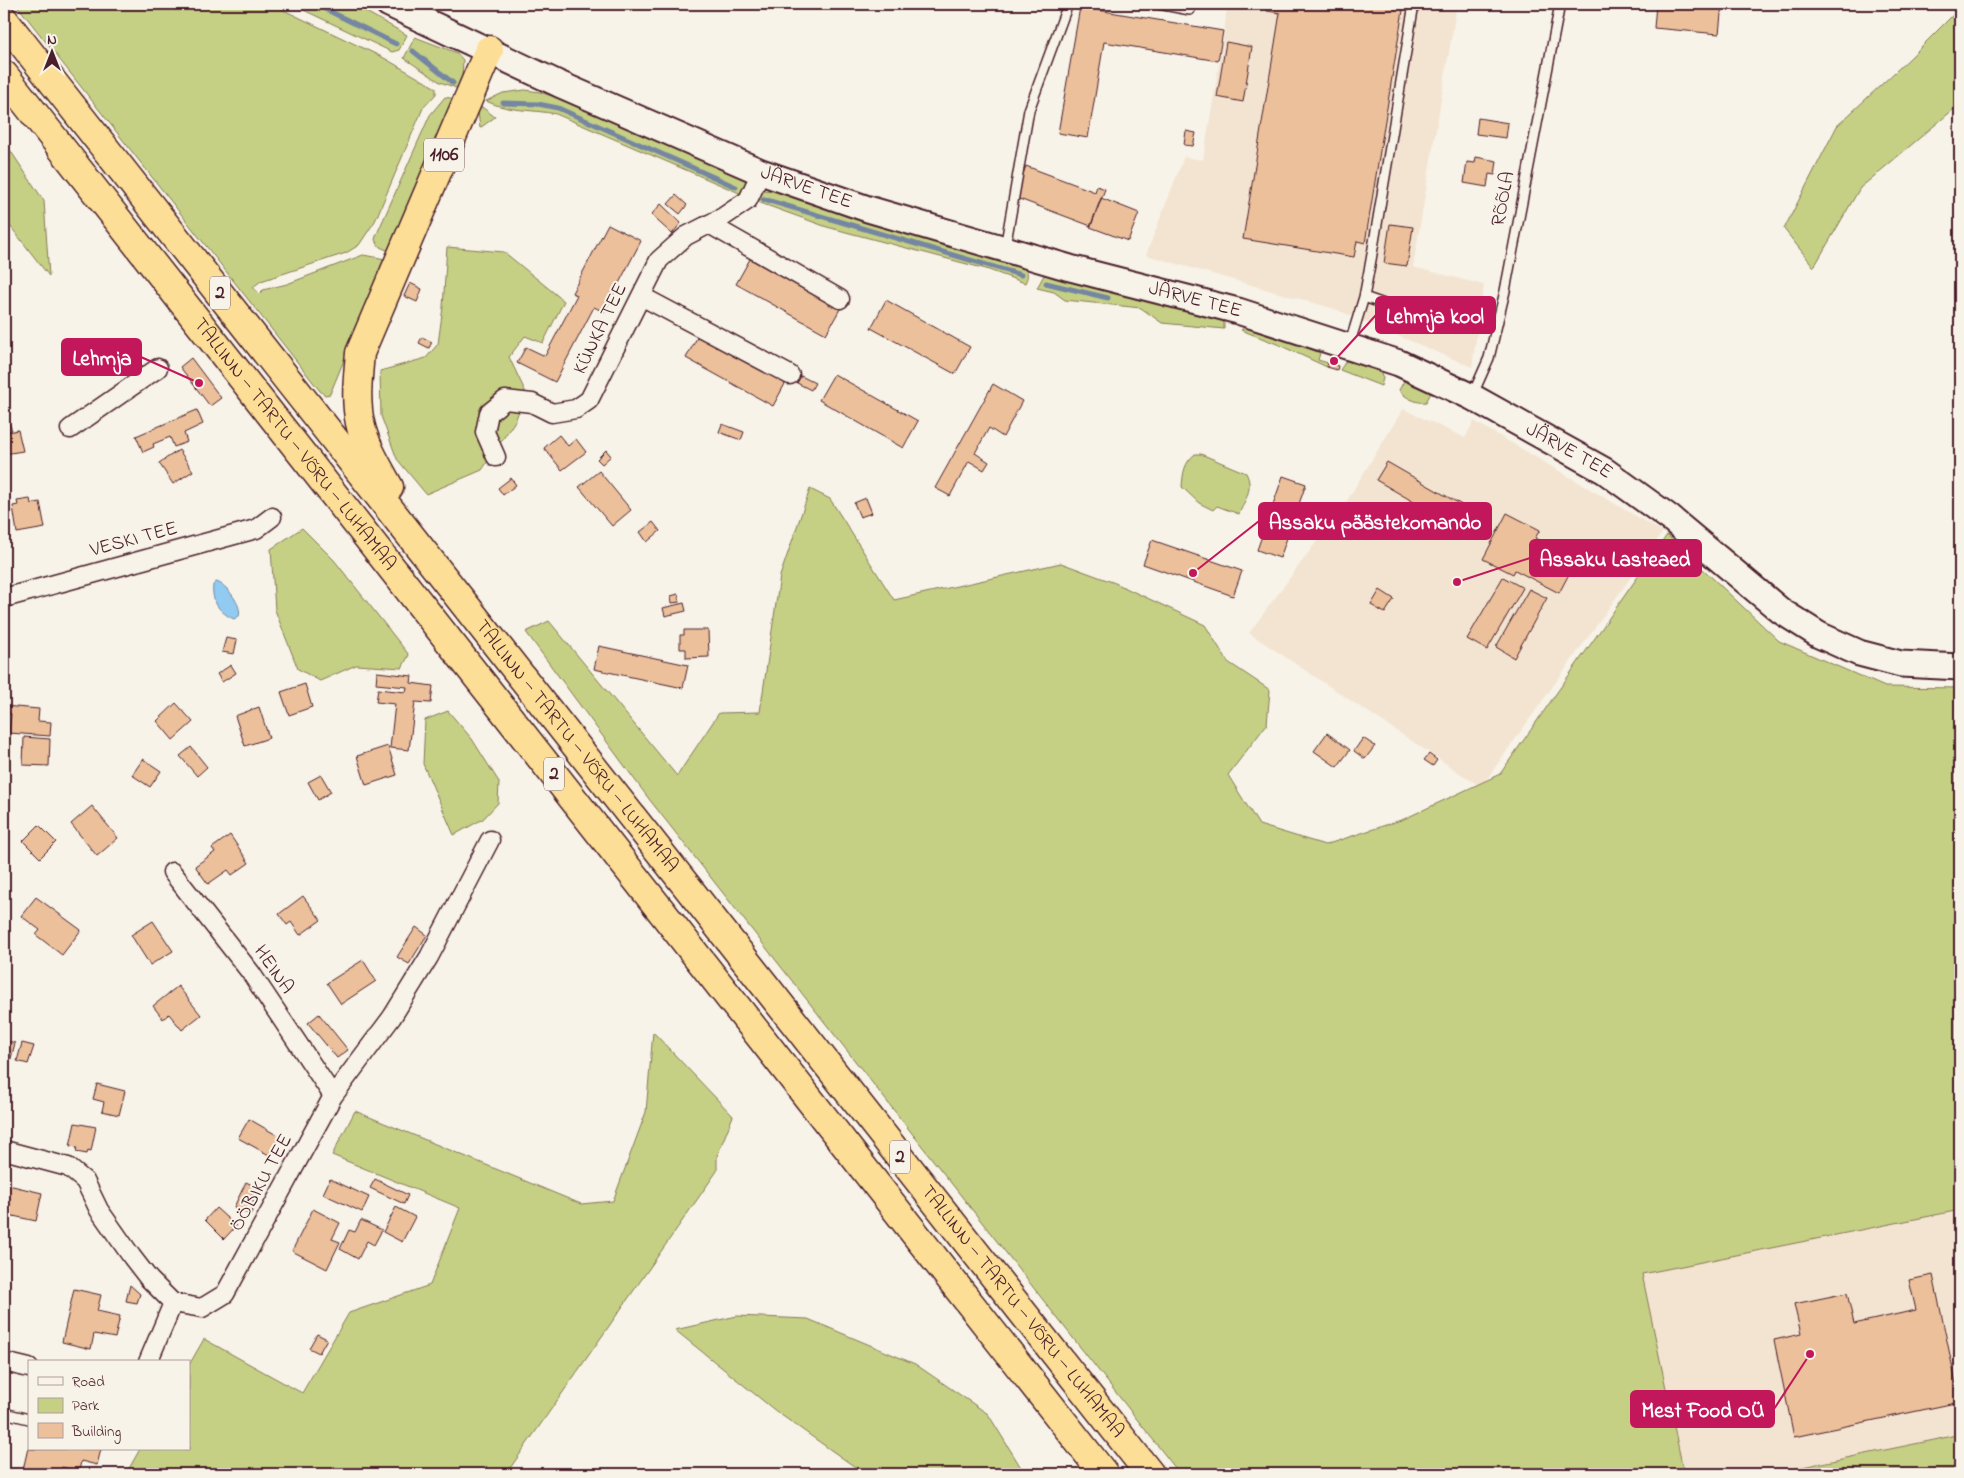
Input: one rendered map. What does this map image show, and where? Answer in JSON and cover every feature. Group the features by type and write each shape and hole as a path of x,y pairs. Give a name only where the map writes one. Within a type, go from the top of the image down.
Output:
{"highway":[{"name":"TALLINN — TARTU — VÕRU — LUHAMAA","path":"4,20 1150,1474"},
{"name":"1106","path":"435,567 373,459 360,424 357,390 360,353 490,50"},
{"name":"TALLINN — TARTU — VÕRU — LUHAMAA","path":"4,75 1104,1474"}],"street":[{"name":"JÄRVE TEE","path":"389,4 559,84 761,172 868,209 1070,268 1238,311 1399,363 1472,397 1605,471 1670,518 1782,611 1819,635 1859,653 1901,664 1960,666"},
{"name":"KÜNKA TEE","path":"496,457 485,432 489,413 505,400 532,403 552,413 576,409 589,400 659,260 686,236 748,200 761,172"},
{"path":"709,224 840,299"},
{"path":"641,296 790,375"},
{"path":"70,429 158,368"},
{"name":"VESKI TEE","path":"4,598 256,529 272,518"},
{"name":"ÖÖBIKU TEE","path":"173,1303 202,1308 225,1294 333,1096 392,1017 429,957 490,840"},
{"name":"HEINA","path":"172,872 251,973 333,1096"},
{"path":"4,1150 68,1168 85,1181 99,1210 132,1258 149,1279 173,1303 149,1360"},
{"path":"4,1362 28,1368"}],"lane":[{"path":"1005,248 1029,110 1068,4"},
{"path":"1158,4 1190,10 1191,4"},
{"path":"1349,346 1364,297 1414,4"},
{"name":"RÕÕLA","path":"1472,397 1489,358 1505,292 1560,4"},
{"path":"1364,297 1444,325"},
{"path":"4,1413 28,1420"}],"shaded area":[{"path":"1227,4 1457,4 1413,267 1484,285 1472,367 1335,309 1146,255 1184,157 1203,160 1224,35"},
{"path":"1403,409 1465,438 1474,421 1663,532 1481,787 1249,633 1346,502"},
{"path":"1960,1210 1960,1434 1768,1474 1684,1474 1642,1274"}],"green space":[{"path":"16,4 271,4 384,58 436,88 436,94 423,108 375,221 359,245 346,253 261,281 253,287 259,294 263,290 287,284 363,255 386,259 330,394 325,395 320,391"},
{"path":"291,4 352,4 407,35 399,50 392,52"},
{"path":"1960,8 1960,104 1860,188 1814,267 1784,229 1837,126"},
{"path":"415,37 457,53 463,60 459,89 440,82 404,58"},
{"path":"525,90 540,92 558,98 742,175 749,181 744,195 556,114 512,109 486,101 503,93"},
{"path":"445,97 455,99 389,251 380,247 375,240 376,236 430,115"},
{"path":"482,107 495,117 480,128 478,112"},
{"path":"4,141 44,201 49,276 4,218"},
{"path":"781,190 871,221 1024,267 1027,279 1025,283 986,269 827,227 755,201 763,191"},
{"path":"447,247 504,252 564,301 543,343 525,336 509,357 526,393 515,421 482,470 426,494 397,459 381,416 380,371 426,358 438,344 443,307"},
{"path":"1049,273 1221,319 1224,323 1224,329 1162,323 1141,308 1065,300 1054,292 1037,288 1044,275"},
{"path":"1247,326 1252,326 1320,353 1318,360 1328,363 1327,367 1241,330"},
{"path":"1346,361 1380,371 1383,378 1381,386 1340,370"},
{"path":"1404,381 1432,391 1426,402 1415,401 1401,393 1399,390"},
{"path":"1195,454 1201,454 1246,473 1249,489 1239,514 1217,506 1213,510 1199,503 1182,487 1188,461"},
{"path":"810,489 830,499 894,600 1061,563 1115,583 1205,625 1228,662 1270,690 1267,724 1228,775 1259,825 1325,845 1404,819 1500,774 1667,535 1779,641 1885,687 1960,688 1960,1210 1642,1274 1684,1474 1180,1474 649,799 526,632 549,621 677,776 719,713 760,712 780,576"},
{"path":"302,528 334,560 409,655 402,668 356,665 320,681 298,669 275,610 271,549"},
{"path":"448,711 472,739 499,782 498,803 483,819 454,835 423,764 425,720"},
{"path":"653,1032 733,1116 717,1156 717,1171 506,1474 126,1474 139,1450 190,1450 190,1363 204,1339 302,1393 349,1313 430,1285 460,1208 332,1155 355,1111 581,1204 613,1201 646,1112"},
{"path":"737,1316 808,1319 915,1364 988,1414 1025,1474 865,1474 777,1412 675,1330"},
{"path":"1960,1434 1960,1474 1768,1474 1934,1440"}],"water":[{"path":"216,582 229,591 239,607 239,616 234,619 225,614 215,602 213,585"}],"building":[{"path":"1269,4 1404,4 1365,243 1357,241 1354,257 1243,239 1280,13 1267,11"},
{"path":"1656,4 1722,4 1719,34 1654,28"},
{"path":"1080,7 1223,31 1218,61 1104,42 1088,138 1058,133"},
{"path":"1226,42 1252,47 1243,102 1217,97"},
{"path":"1478,118 1508,123 1506,138 1476,134"},
{"path":"1186,131 1196,133 1193,146 1184,145"},
{"path":"1476,157 1497,161 1495,175 1489,174 1487,187 1464,183 1467,162 1475,163"},
{"path":"1026,166 1095,192 1097,186 1105,189 1091,226 1014,197"},
{"path":"676,195 687,205 680,214 668,204"},
{"path":"1101,198 1139,213 1128,241 1090,227"},
{"path":"661,204 681,223 672,234 651,215"},
{"path":"608,224 641,241 604,312 594,307 555,382 517,363 526,347 545,356 577,295 572,293"},
{"path":"1390,224 1413,227 1407,266 1384,263"},
{"path":"750,259 840,309 826,334 736,284"},
{"path":"410,283 422,289 417,302 404,296"},
{"path":"886,300 970,347 955,374 871,328"},
{"path":"699,334 786,382 773,406 686,358"},
{"path":"422,337 432,342 429,348 419,343"},
{"path":"191,358 221,398 210,406 180,367"},
{"path":"1328,363 1338,366 1337,370 1327,367"},
{"path":"834,374 918,421 903,448 819,400"},
{"path":"801,376 815,383 811,390 797,383"},
{"path":"993,384 1022,401 1003,437 989,428 975,453 989,462 984,470 969,461 950,496 935,488"},
{"path":"197,410 203,424 184,433 187,442 174,447 170,437 153,444 154,447 143,452 136,436"},
{"path":"4,413 12,430 4,432"},
{"path":"722,424 744,432 741,440 719,432"},
{"path":"18,430 23,451 4,454 4,433"},
{"path":"559,435 568,446 576,439 586,452 562,470 544,448"},
{"path":"179,450 193,471 173,484 159,463"},
{"path":"606,450 611,456 602,464 597,459"},
{"path":"1387,462 1467,508 1457,527 1376,480"},
{"path":"599,471 631,510 612,526 579,487"},
{"path":"1283,476 1306,484 1280,558 1257,550"},
{"path":"511,478 516,485 503,495 498,488"},
{"path":"866,498 872,513 860,517 854,503"},
{"path":"30,499 31,504 40,502 45,528 17,533 13,506 18,505 17,501"},
{"path":"1507,513 1540,530 1535,538 1577,559 1559,593 1515,570 1513,574 1483,559"},
{"path":"653,522 660,531 647,542 640,532"},
{"path":"1152,540 1242,571 1233,596 1143,564"},
{"path":"1503,577 1523,588 1487,650 1467,639"},
{"path":"1529,589 1547,598 1514,658 1496,647"},
{"path":"1380,590 1394,599 1385,613 1371,605"},
{"path":"678,594 680,602 672,603 671,596"},
{"path":"684,603 686,611 665,616 663,608"},
{"path":"684,630 708,630 709,657 686,658 686,649 680,649 680,635 684,635"},
{"path":"226,638 237,640 234,654 222,652"},
{"path":"599,646 688,665 683,688 594,669"},
{"path":"231,665 236,673 222,682 217,674"},
{"path":"377,672 412,676 411,683 433,686 431,703 415,702 409,750 390,748 395,704 376,702 378,689 406,692 407,687 376,684"},
{"path":"305,684 312,707 289,715 281,692"},
{"path":"176,703 193,722 173,740 157,721"},
{"path":"4,706 39,709 38,721 51,722 50,736 9,733 11,714 4,713"},
{"path":"259,707 269,738 245,746 235,716"},
{"path":"1327,733 1350,750 1337,767 1314,751"},
{"path":"24,737 50,739 49,766 23,765"},
{"path":"1363,738 1375,746 1365,759 1354,751"},
{"path":"388,746 397,775 366,785 357,756"},
{"path":"191,747 207,767 197,776 180,756"},
{"path":"1429,754 1437,760 1433,766 1424,760"},
{"path":"143,759 161,771 150,787 132,775"},
{"path":"321,775 331,792 318,800 308,782"},
{"path":"92,806 118,838 97,856 71,824"},
{"path":"39,825 56,842 40,858 23,841"},
{"path":"230,835 249,863 232,875 228,870 208,884 195,866 215,852 212,848"},
{"path":"303,896 321,920 300,935 291,922 287,925 279,914"},
{"path":"36,897 81,930 62,955 36,935 40,930 21,916"},
{"path":"153,921 173,951 150,965 131,935"},
{"path":"416,927 427,935 409,964 397,957"},
{"path":"363,960 376,981 341,1004 327,983"},
{"path":"178,986 201,1015 182,1030 169,1014 163,1019 153,1006"},
{"path":"319,1014 348,1050 337,1058 308,1023"},
{"path":"4,1040 15,1043 8,1070 4,1068"},
{"path":"22,1043 34,1046 28,1064 17,1061"},
{"path":"97,1084 125,1091 119,1115 102,1111 104,1102 93,1099"},
{"path":"249,1119 280,1137 269,1155 238,1138"},
{"path":"75,1123 96,1127 91,1151 88,1150 87,1154 76,1152 77,1147 70,1146"},
{"path":"330,1179 369,1197 362,1212 323,1194"},
{"path":"375,1179 408,1195 404,1204 370,1188"},
{"path":"246,1182 256,1187 250,1200 256,1203 250,1215 234,1207"},
{"path":"4,1184 42,1193 36,1221 4,1214"},
{"path":"396,1207 415,1217 402,1242 383,1232"},
{"path":"216,1208 236,1226 224,1239 205,1220"},
{"path":"313,1209 340,1223 332,1239 340,1242 327,1269 292,1251"},
{"path":"361,1220 382,1230 374,1245 367,1241 358,1259 340,1249 349,1230 355,1232"},
{"path":"1933,1275 1960,1402 1794,1437 1774,1340 1801,1334 1794,1304 1847,1293 1854,1324 1916,1310 1909,1280"},
{"path":"130,1285 140,1294 137,1303 126,1301"},
{"path":"74,1289 101,1295 97,1311 120,1316 115,1338 94,1334 91,1349 62,1342"},
{"path":"317,1334 327,1339 319,1353 309,1348"},
{"path":"28,1448 28,1450 101,1450 97,1465 81,1461 79,1471 62,1467 60,1474 41,1472 41,1474 22,1474"}],"waterway":[{"path":"315,4 396,44"},
{"path":"413,51 453,83"},
{"path":"503,103 538,104 558,108 736,187"},
{"path":"763,199 1021,275"},
{"path":"1046,283 1108,298"}],"place":[{"name":"Lehmja kool","path":"1334,361"},
{"name":"Lehmja","path":"199,383"},
{"name":"Assaku päästekomando","path":"1193,573"},
{"name":"Assaku Lasteaed","path":"1457,582"},
{"name":"Mest Food OÜ","path":"1810,1354"}]}
